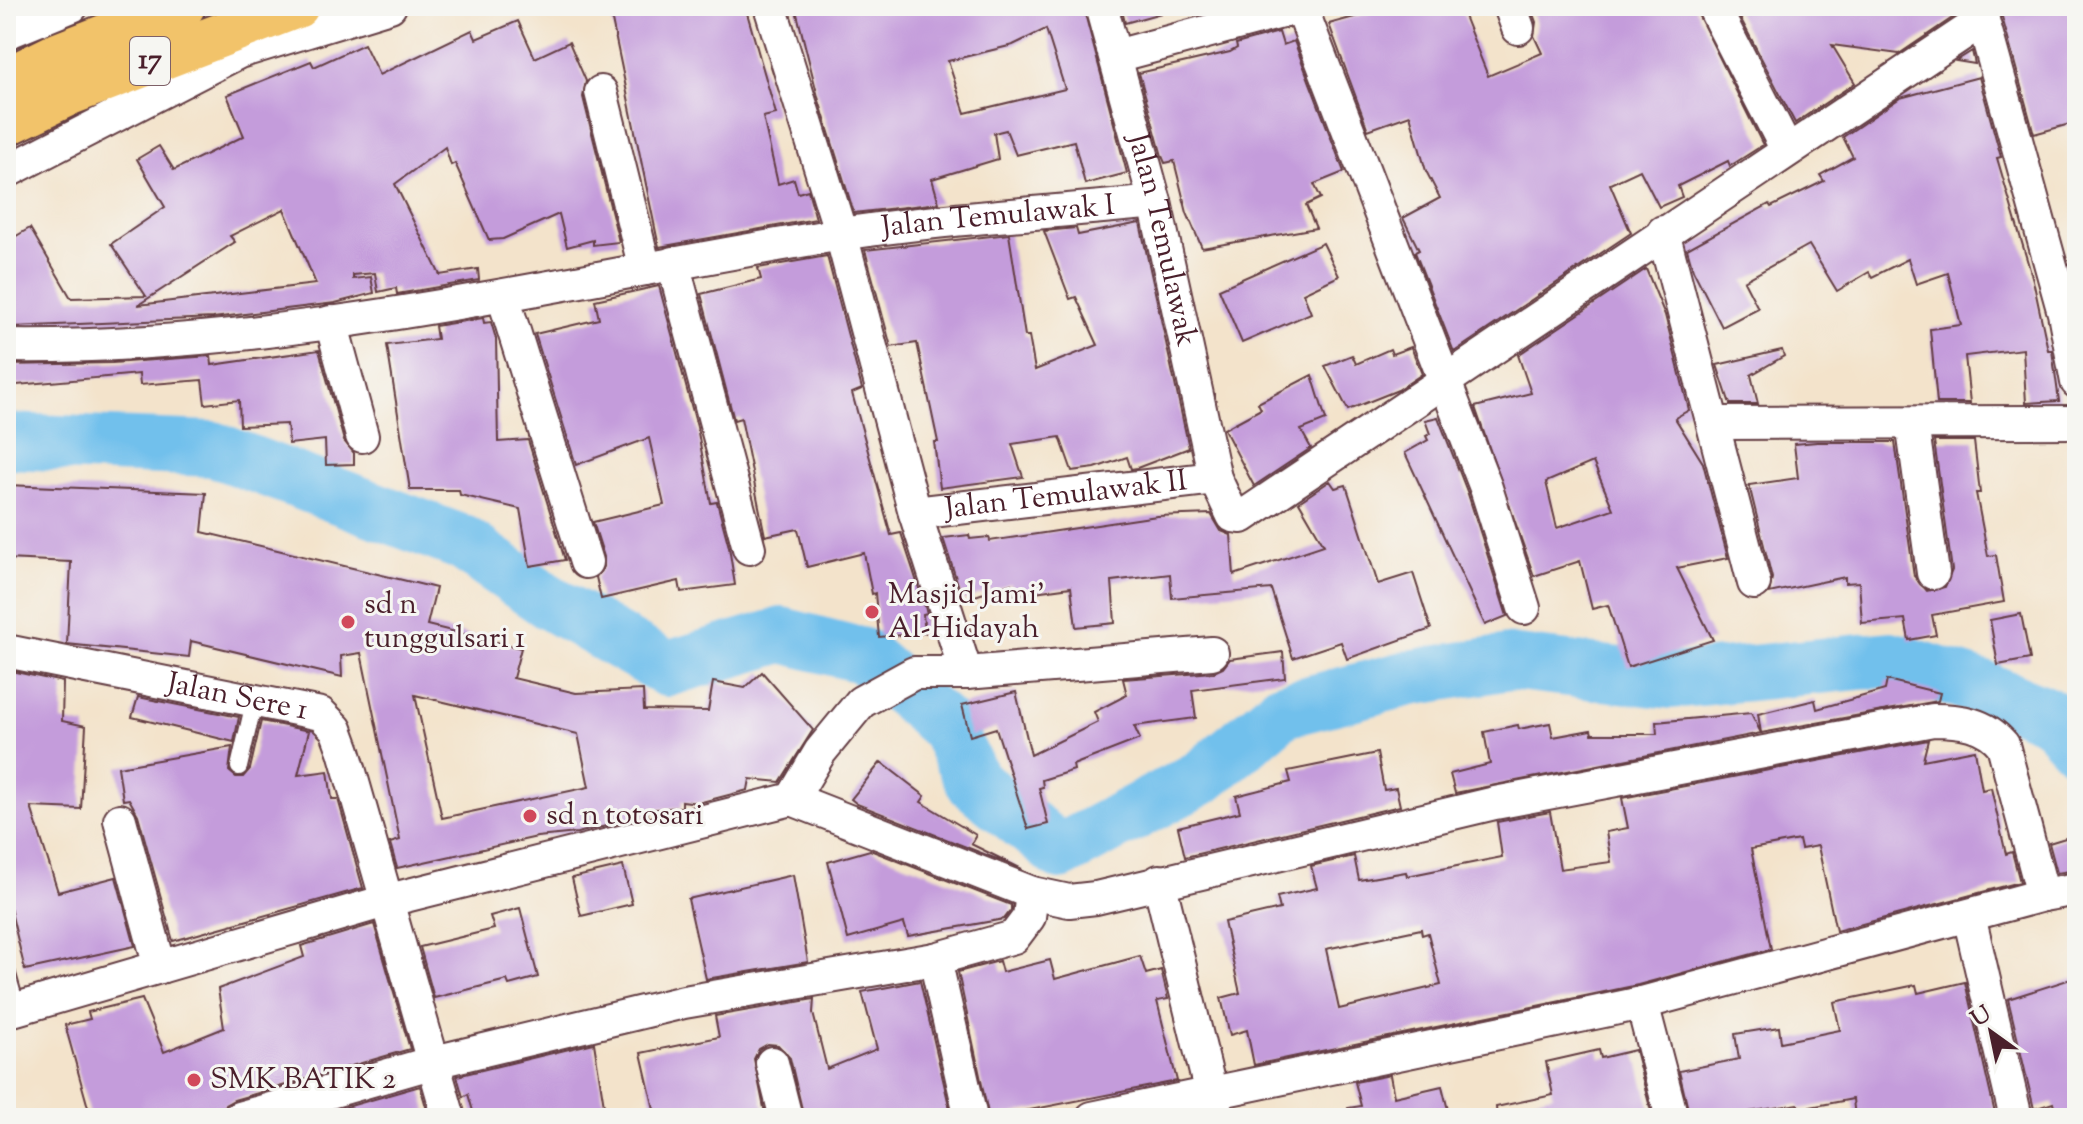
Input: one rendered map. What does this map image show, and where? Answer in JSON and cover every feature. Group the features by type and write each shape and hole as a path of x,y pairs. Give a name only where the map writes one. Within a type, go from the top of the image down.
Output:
{"highway":[{"name":"17","path":"6,80 55,56 183,6"},
{"name":"17","path":"6,124 70,93 297,6"}],"street":[{"path":"6,33 72,6"},
{"path":"770,6 841,234 915,513 966,673"},
{"name":"Jalan Temulawak","path":"1101,6 1155,202 1215,478 1233,516 1252,513 1443,378"},
{"path":"1116,56 1303,6 1486,488 1524,608"},
{"path":"1713,6 1787,150"},
{"path":"6,172 239,52 379,8"},
{"path":"1443,378 1787,150 1981,13 2070,312 2077,382"},
{"path":"601,92 749,548"},
{"name":"Jalan Temulawak I","path":"6,346 82,347 331,322 503,296 841,234 1155,202"},
{"path":"1663,232 1715,423 1754,583"},
{"path":"503,296 586,562"},
{"path":"331,322 362,436"},
{"path":"1715,423 2077,422"},
{"path":"1912,423 1933,573"},
{"name":"Jalan Temulawak II","path":"915,513 1215,478"},
{"name":"Jalan Sere 1","path":"6,651 306,708 321,714 336,729 389,900 449,1118"},
{"path":"792,799 820,752 861,702 914,673 966,673 1212,653"},
{"path":"12,1011 389,900 792,799 1032,893 1069,901 1096,898 1495,803 1933,720 1955,720 1977,726 1994,735 2003,745 2043,895"},
{"path":"120,820 160,967"},
{"path":"1159,881 1214,1104"},
{"path":"1092,1118 1214,1104 1642,1003 2043,895 2077,889"},
{"path":"239,1118 434,1062 684,1002 935,959 1014,937 1029,917 1032,893"},
{"path":"1969,916 2016,1118"},
{"path":"935,959 971,1118"},
{"path":"1642,1003 1672,1118"},
{"path":"772,1063 786,1118"}],"lane":[{"path":"239,767 255,698"},
{"path":"6,971 12,1011"}],"building":[{"path":"609,6 745,6 776,114 763,117 778,184 794,179 798,193 808,190 816,219 659,247"},
{"path":"795,6 1083,6 1127,173 1085,184 1074,141 1016,155 1006,130 994,133 998,159 932,179 939,203 854,213 818,97","holes":["1046,29 1065,89 965,113 948,61 1013,45"]},
{"path":"1121,6 1160,6 1161,13 1125,23"},
{"path":"1394,6 1460,6 1488,76 1542,53 1534,36 1536,22 1530,6 1694,6 1763,145 1730,166 1728,161 1678,186 1682,197 1659,207 1640,170 1610,184 1631,233 1454,352 1415,252 1419,250 1403,218 1440,198 1426,171 1410,115 1368,130 1329,24"},
{"path":"1734,6 1961,6 1961,12 1899,54 1832,45 1855,83 1795,123"},
{"path":"1999,6 2077,6 2077,122 2034,134"},
{"path":"518,21 535,58 569,42 586,81 583,97 619,242 593,245 593,240 567,247 559,214 503,239 489,240 445,147 395,184 440,275 478,269 479,280 397,294 396,288 378,292 375,273 353,275 353,279 371,277 374,293 335,303 213,318 12,327 6,291 6,242 30,228 71,298 146,296 111,244 165,207 137,159 159,146 174,170 244,136 227,95 311,61 314,67 364,44 379,75 472,30 476,39","holes":["284,209 316,284 138,305 235,242 230,236"]},
{"path":"1279,32 1283,45 1294,41 1344,172 1314,184 1321,198 1306,205 1316,228 1202,248 1187,213 1174,161 1165,163 1162,156 1139,73 1230,52 1237,48 1236,44"},
{"path":"1972,51 1975,64 1956,61"},
{"path":"1979,77 2001,157 1997,158 2033,280 2048,350 2052,350 2059,401 2026,403 2023,349 1965,356 1970,403 1937,403 1930,329 1961,325 1948,273 1916,284 1908,259 1872,277 1869,272 1837,291 1809,245 1744,281 1758,308 1722,327 1693,270 1687,249 1769,204 1771,207 1824,181 1820,175 1853,157 1843,137 1900,98"},
{"path":"1140,223 1189,448 1137,468 1131,469 1127,457 1095,468 1072,471 1060,437 1012,444 1023,477 940,488 934,442 938,442 917,343 891,347 865,250 1009,234 1025,336 1029,336 1035,370 1098,345 1076,297 1070,299 1044,231 1076,228 1078,235"},
{"path":"1323,243 1339,276 1303,293 1311,313 1242,343 1219,289"},
{"path":"827,256 862,389 852,393 891,535 901,533 927,613 923,614 925,633 879,637 875,593 872,594 864,553 807,567 798,529 765,536 741,418 734,420 701,294 761,279 758,268"},
{"path":"1646,269 1665,315 1689,410 1675,418 1703,463 1728,558 1677,568 1713,640 1628,667 1608,605 1592,609 1580,561 1534,576 1475,407 1531,393 1518,355","holes":["1593,462 1613,509 1557,528 1546,482"]},
{"path":"659,286 697,427 711,503 717,502 729,547 735,585 681,592 679,581 601,599 596,577 604,567 604,557 593,522 664,505 649,438 576,465 535,334 599,319 595,300"},
{"path":"483,318 484,323 491,322 496,339 498,442 528,440 565,560 530,566 520,509 460,495 459,490 410,490 387,345 437,339 435,326"},
{"path":"1411,347 1422,374 1398,390 1348,410 1325,366 1352,355 1356,364 1390,349 1392,354"},
{"path":"319,350 344,441 354,453 354,464 326,465 325,440 289,444 287,424 240,426 239,400 205,404 202,380 140,385 139,374 6,386 6,365 112,363 211,356 212,365"},
{"path":"1782,350 1784,356 1751,375 1758,404 1730,404 1717,365"},
{"path":"1312,375 1326,420 1301,430 1311,448 1254,486 1224,429 1261,409 1258,403"},
{"path":"1438,417 1468,494 1507,616 1485,625 1405,453 1428,440 1426,436 1430,434 1425,420"},
{"path":"1934,441 1974,441 1980,493 1976,493 1988,556 1996,555 2004,602 1932,615 1936,635 1909,640 1905,619 1862,623 1859,582 1845,583 1845,577 1769,593 1772,578 1749,485 1798,478 1794,444 1817,442 1895,442 1914,576 1927,591 1945,587 1952,570"},
{"path":"1330,481 1335,488 1346,485 1378,584 1413,573 1431,629 1347,659 1341,642 1293,658 1271,589 1172,598 1170,574 1112,581 1115,623 1076,627 1071,587 1013,595 1011,584 963,600 943,538 969,535 970,539 989,537 990,541 1157,516 1211,514 1221,531 1231,535 1234,575 1324,545 1299,502"},
{"path":"6,485 206,493 202,532 436,588 427,625 521,648 513,678 576,693 643,690 644,710 708,711 713,682 745,688 762,672 813,730 780,782 750,779 748,790 698,803 682,801 682,807 647,810 648,816 397,868 390,843 400,840 361,653 341,656 342,677 191,641 189,657 67,644 71,562 6,559","holes":["415,695 578,734 589,787 442,818"]},
{"path":"2021,614 2030,659 1998,665 1990,620"},
{"path":"1283,652 1285,678 1192,690 1196,718 1134,726 1140,739 1073,765 1074,770 1042,780 1043,787 1039,788 1048,824 1028,829 996,728 970,736 962,705 1016,692 1031,755 1098,722 1094,712 1127,695 1123,679 1214,672 1223,668 1230,659"},
{"path":"6,670 63,682 62,721 86,726 81,809 31,807 58,892 116,877 135,946 25,970 6,891"},
{"path":"1887,680 1940,693 1938,701 1761,733 1758,714 1815,700 1817,709 1885,690"},
{"path":"138,697 239,717 234,742 132,717"},
{"path":"1751,713 1761,733 1455,793 1450,774 1490,764 1484,732 1518,725 1519,729 1550,723 1553,737 1591,730 1592,734 1657,734 1656,722"},
{"path":"261,721 309,731 298,775 328,771 332,799 338,799 363,888 173,941 138,815 129,799 123,800 118,767 232,747 229,771 236,777 243,777 250,769"},
{"path":"1928,740 1923,760 1975,750 1982,790 1991,788 2006,854 2012,852 2020,882 1836,931 1818,846 1801,849 1799,840 1751,849 1771,949 1638,985 1254,1065 1247,1030 1230,1035 1221,998 1240,993 1224,922 1280,909 1277,897 1317,888 1311,866 1354,856 1359,880 1406,872 1407,876 1502,857 1497,822 1550,812 1560,869 1611,862 1606,832 1628,828 1622,798","holes":["1421,929 1422,935 1428,933 1441,985 1339,1009 1326,949"]},
{"path":"1377,753 1384,790 1396,788 1400,806 1185,857 1178,827 1240,812 1236,796 1291,782 1288,771"},
{"path":"881,762 925,796 921,802 976,835 971,844 1022,869 857,804 851,799"},
{"path":"2072,836 2077,870 2057,873 2049,843"},
{"path":"870,850 1011,905 1011,910 1004,919 908,936 904,923 848,939 828,862"},
{"path":"623,866 632,904 581,916 572,878"},
{"path":"793,875 808,962 706,979 688,899"},
{"path":"520,908 538,977 509,985 507,980 434,998 420,947 494,929 490,916"},
{"path":"374,924 410,1049 234,1100 225,1105 221,1118 91,1118 65,1025 90,1019 88,1012 142,999 164,1052 224,1028 218,989 304,957 301,946"},
{"path":"1140,956 1146,974 1161,970 1168,999 1157,1001 1177,1081 989,1118 958,972 999,961 1002,972 1050,960 1055,979"},
{"path":"2077,977 2077,1118 2057,1118 2053,1103 2034,1109 2008,999"},
{"path":"920,981 952,1118 804,1118 790,1058 778,1045 768,1044 759,1049 754,1059 766,1118 656,1118 641,1053 719,1037 715,1016 814,999 813,1013 827,1069 877,1049 862,992"},
{"path":"1965,982 1996,1118 1855,1118 1853,1099 1800,1109 1798,1104 1742,1113 1743,1118 1690,1118 1679,1071 1739,1059 1735,1034 1779,1027 1781,1042 1840,1030 1834,1002 1916,985 1918,993"},
{"path":"594,1043 606,1118 475,1118 468,1094 463,1097 457,1076"},
{"path":"1599,1050 1601,1058 1635,1050 1652,1115 1497,1118 1496,1107 1553,1095 1546,1062"},
{"path":"1390,1075 1394,1097 1442,1086 1450,1118 1349,1118 1348,1108 1361,1106 1355,1082"},
{"path":"420,1086 427,1110 405,1118 308,1118"}],"waterway":[{"path":"6,441 213,449 463,543 549,602 667,669 782,635 864,656 946,727 974,783 1060,852 1202,777 1283,710 1410,678 1509,662 1671,681 1890,659 1981,688 2049,716 2077,746"}],"place":[{"name":"Masjid Jami' Al-Hidayah","path":"872,612"},
{"name":"sd n tunggulsari 1","path":"348,622"},
{"name":"sd n totosari","path":"530,816"},
{"name":"SMK BATIK 2","path":"194,1080"}]}
